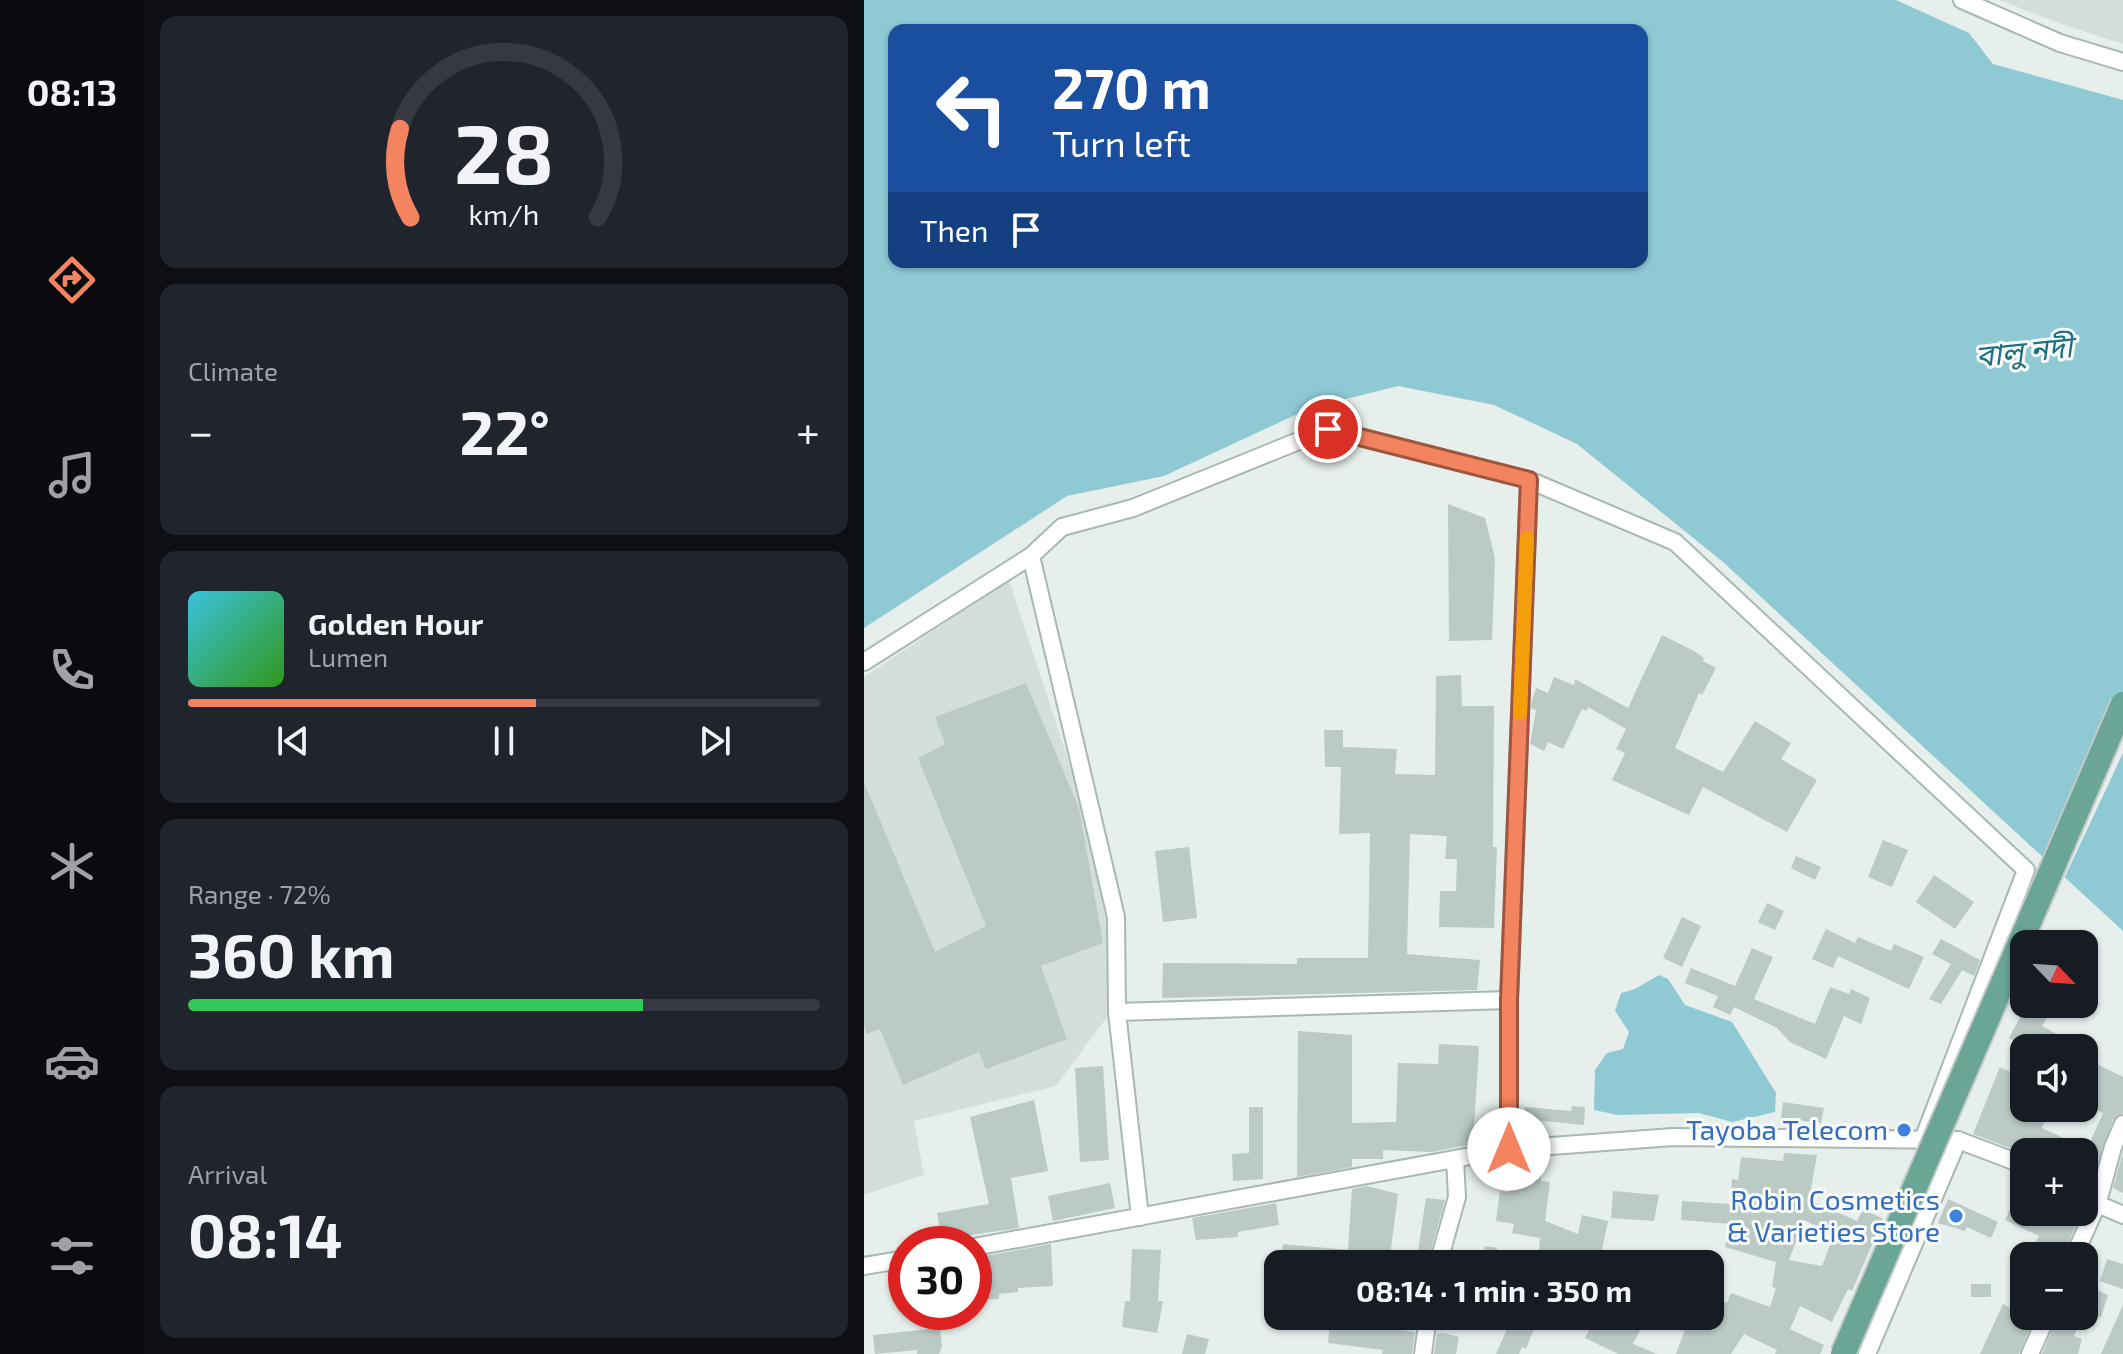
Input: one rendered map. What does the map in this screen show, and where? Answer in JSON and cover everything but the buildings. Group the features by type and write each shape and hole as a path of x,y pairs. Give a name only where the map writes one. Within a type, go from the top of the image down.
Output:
{"main road":[{"path":"1843,1354 2123,704"}],"street":[{"path":"1962,0 2060,43 2123,62"},
{"path":"864,662 1031,556 1062,527 1133,508 1328,429 1529,480 1675,542 2026,870 1922,1142"},
{"path":"1509,1149 1509,1000 1529,480"},
{"path":"1031,556 1116,917 1117,1012 1140,1217"},
{"path":"1117,1012 1509,1000"},
{"path":"2098,1182 2123,1124"},
{"path":"992,1244 1509,1149 1673,1137 1958,1140 2010,1160"},
{"path":"1867,1354 1958,1140"},
{"path":"1442,1250 1457,1197 1455,1160"},
{"path":"2098,1204 2123,1215"},
{"path":"864,1266 888,1262"},
{"path":"1423,1354 1426,1330"},
{"path":"2030,1354 2041,1330"}],"shaded area":[{"path":"1999,0 2123,0 2123,44 2061,24"},
{"path":"1009,580 1088,821 1109,937 1107,1017 1056,1086 914,1121 924,1175 864,1195 864,677"}],"water":[{"name":"বালু নদী","path":"864,0 1896,0 1969,33 1993,64 2123,100 2123,931 1723,562 1577,444 1494,405 1398,386 1310,408 1164,476 1067,496 864,628"},
{"path":"1659,975 1668,979 1685,1005 1732,1022 1776,1093 1775,1112 1732,1122 1699,1113 1618,1115 1594,1110 1595,1070 1607,1053 1623,1049 1629,1032 1615,1011 1621,993"}],"pier":[{"path":"2123,695 2123,753 2063,881 2045,864"}],"slow traffic":[{"path":"1520,713 1527,538"}],"place":[{"name":"Tayoba Telecom","path":"1904,1130"},
{"name":"Robin Cosmetics & Varieties Store","path":"1956,1216"}],"route":[{"path":"1328,429 1529,480 1509,1000 1509,1149"}]}
